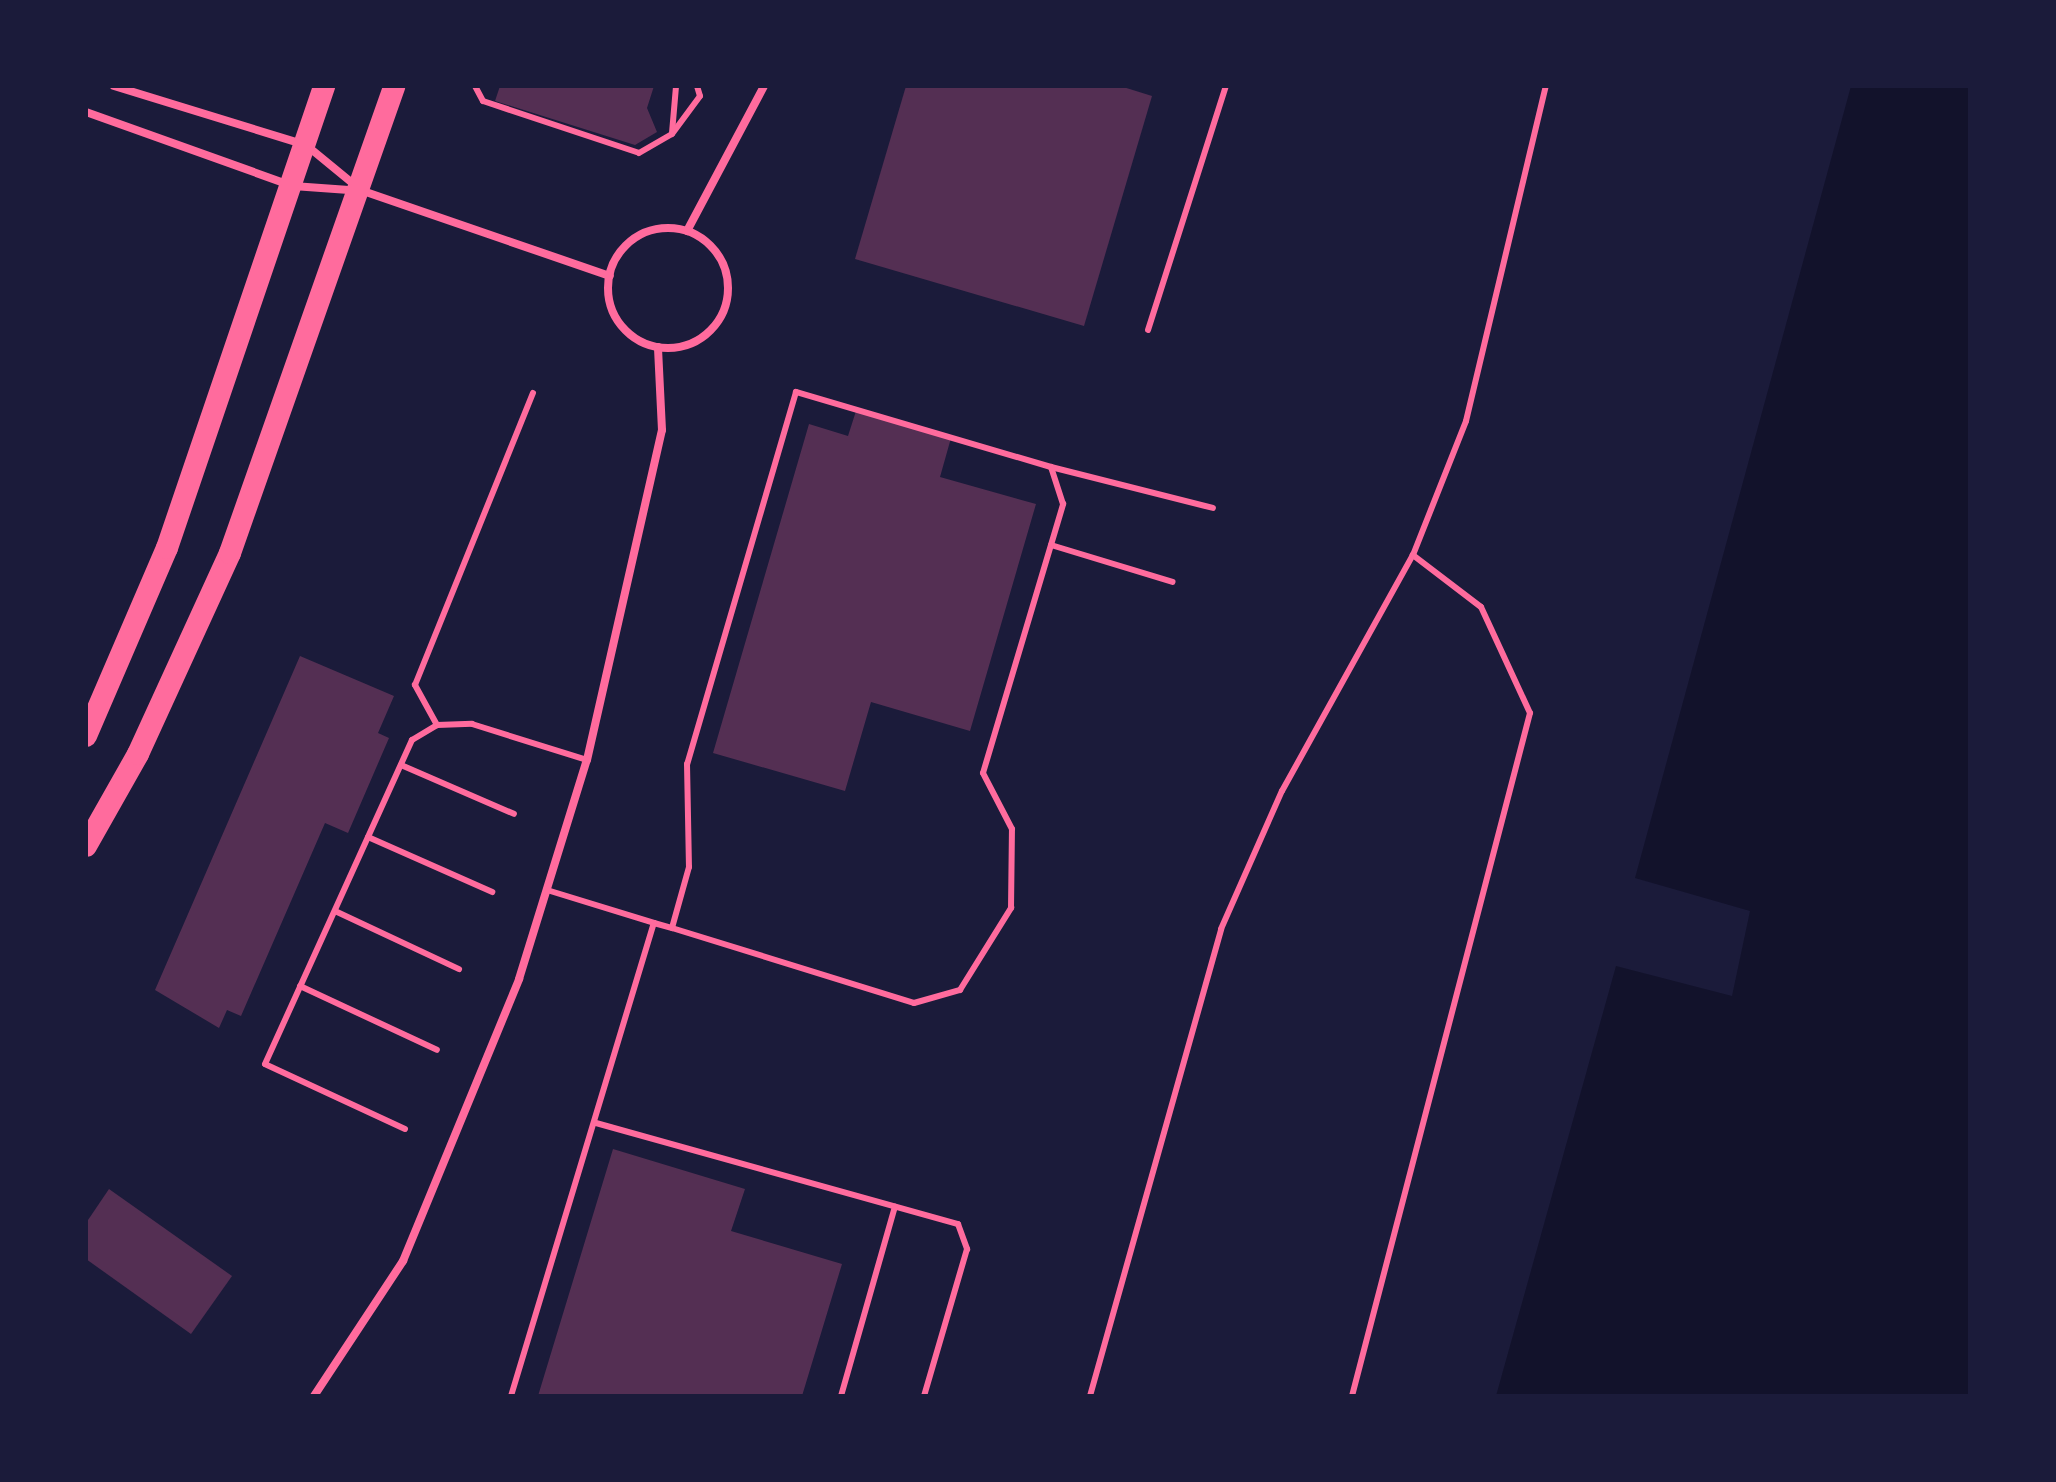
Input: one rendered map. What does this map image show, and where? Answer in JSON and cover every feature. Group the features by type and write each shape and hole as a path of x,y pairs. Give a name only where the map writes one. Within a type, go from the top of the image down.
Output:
{"highway":[{"path":"89,728 167,548 293,186 324,86"},
{"path":"86,846 138,754 230,553 363,191 394,86"}],"street":[{"path":"114,86 306,145 363,191"},
{"path":"687,231 764,86"},
{"path":"86,112 293,186 363,191 610,276"},
{"path":"667,228 687,231 718,255 729,293 713,329 678,348 658,347 625,330 614,314 610,276 630,242 667,228"},
{"path":"314,1396 403,1261 471,1104 547,890 587,760 662,430 658,347"}],"lane":[{"path":"475,86 483,101 639,153 672,134 700,96 697,86"},
{"path":"672,134 676,86"},
{"path":"1148,330 1226,86"},
{"path":"1090,1396 1221,929 1282,791 1413,555 1466,421 1546,86"},
{"path":"672,928 689,867 687,764 796,392 1051,467 1213,508"},
{"path":"437,725 415,685 533,393"},
{"path":"547,890 914,1003 960,990 1011,908 1012,829 983,773 1063,504 1051,467"},
{"path":"1051,545 1173,582"},
{"path":"1352,1396 1530,713 1481,607 1413,555"},
{"path":"405,1129 265,1064 412,740 437,725 472,724 587,760"},
{"path":"401,765 514,814"},
{"path":"368,837 492,892"},
{"path":"335,911 459,969"},
{"path":"511,1396 654,923"},
{"path":"300,986 437,1050"},
{"path":"596,1123 958,1224 967,1249 924,1396"},
{"path":"841,1396 895,1207"}],"shaded area":[{"path":"1851,86 1970,86 1970,1396 1496,1396 1616,966 1732,996 1750,911 1635,878"}],"building":[{"path":"500,86 654,86 647,108 657,132 635,145 495,101"},
{"path":"906,86 1120,86 1152,96 1084,326 855,259"},
{"path":"856,411 951,438 940,477 1036,504 970,731 871,702 845,791 713,753 809,424 848,436"},
{"path":"300,656 394,696 378,733 389,738 348,833 325,823 241,1016 227,1010 219,1028 155,990"},
{"path":"613,1149 745,1189 731,1231 842,1264 802,1396 538,1396"},
{"path":"109,1189 232,1276 191,1334 86,1259 86,1223"}]}
